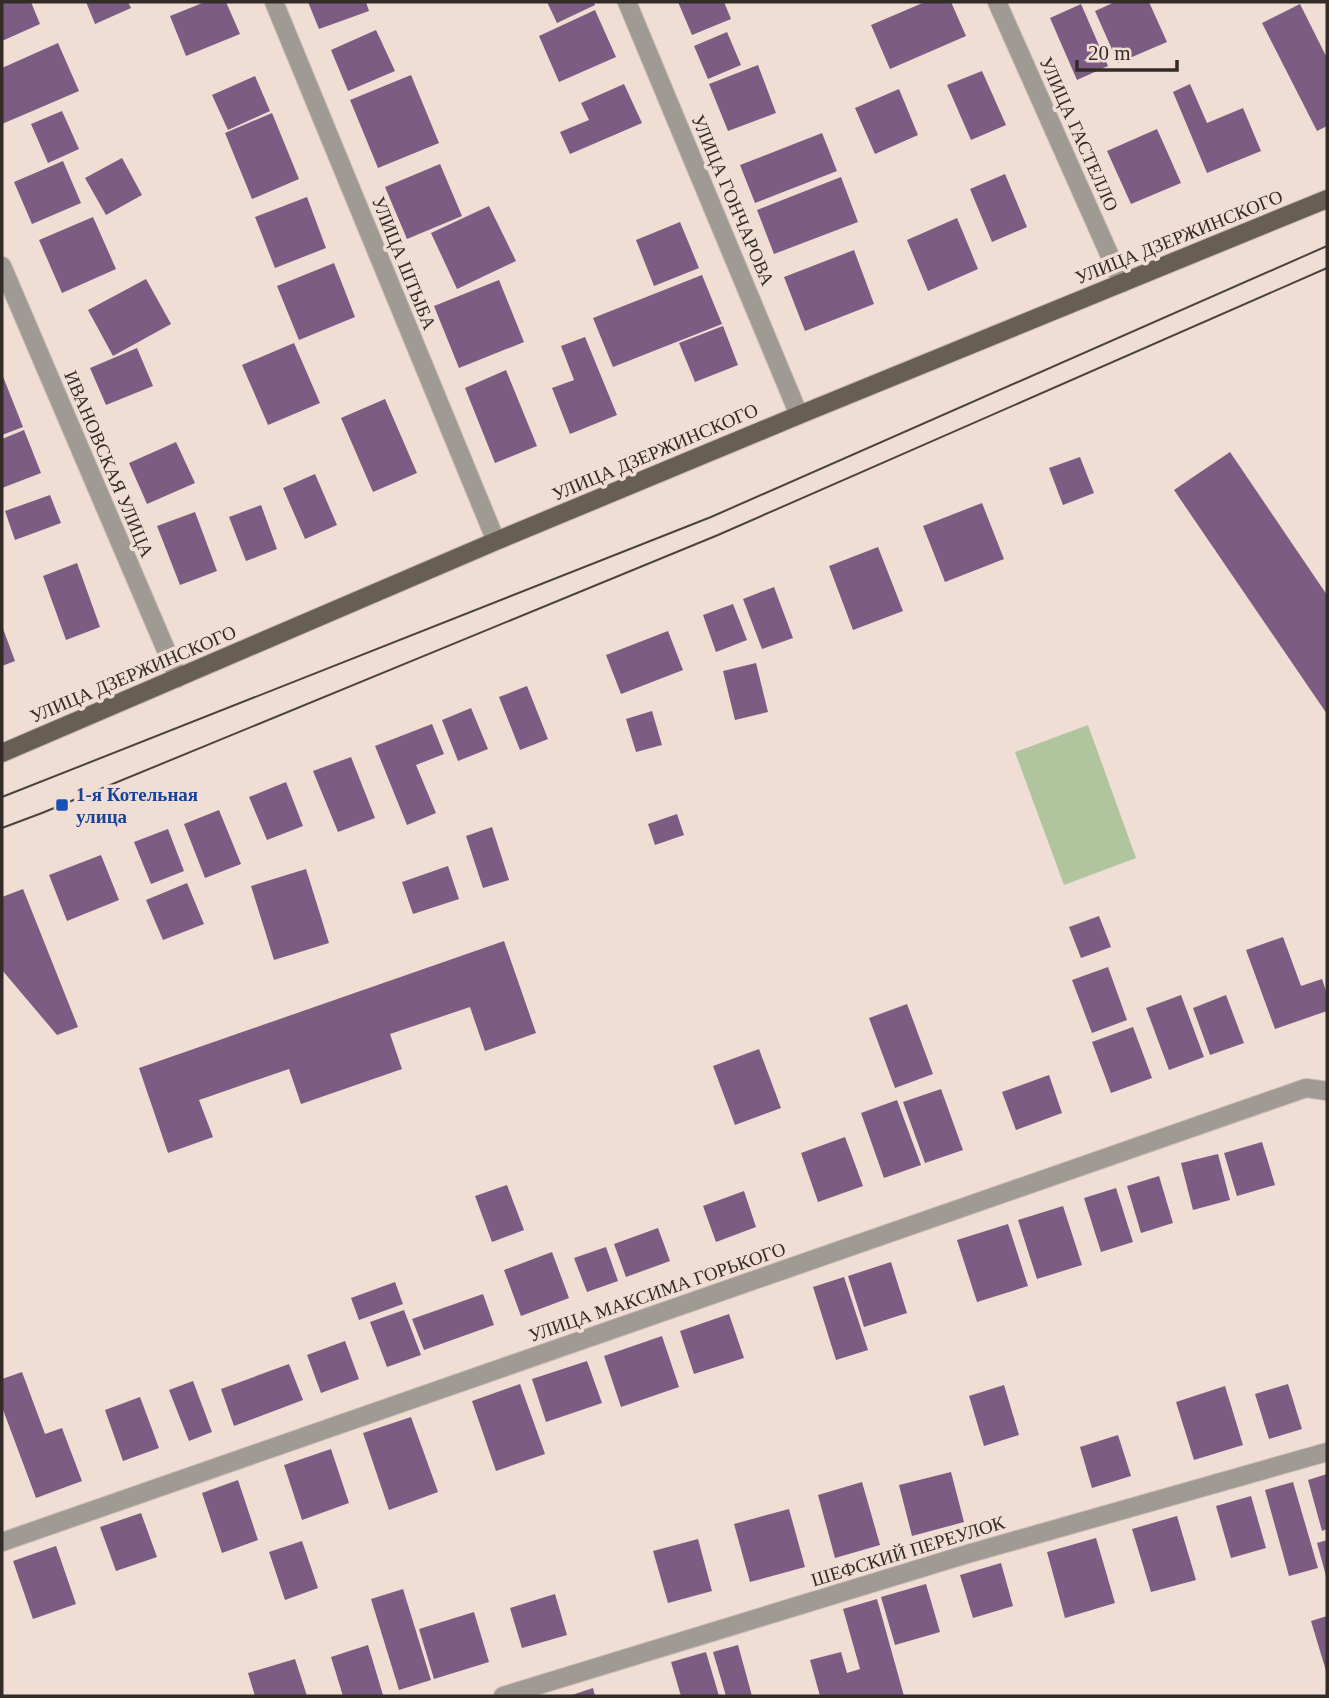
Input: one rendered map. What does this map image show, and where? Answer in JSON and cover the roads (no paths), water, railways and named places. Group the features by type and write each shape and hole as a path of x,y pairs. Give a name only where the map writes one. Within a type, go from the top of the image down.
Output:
{"main road":[{"name":"УЛИЦА ДЗЕРЖИНСКОГО","path":"2,753 496,541 1327,199"}],"street":[{"name":"УЛИЦА ШТЫБА","path":"274,2 496,541"},
{"name":"УЛИЦА ГОНЧАРОВА","path":"627,2 799,415"},
{"name":"УЛИЦА ГАСТЕЛЛО","path":"997,2 1122,283"},
{"name":"ИВАНОВСКАЯ УЛИЦА","path":"2,266 178,678"},
{"name":"УЛИЦА МАКСИМА ГОРЬКОГО","path":"2,1542 1306,1088 1327,1091"},
{"name":"ШЕФСКИЙ ПЕРЕУЛОК","path":"503,1696 964,1555 1327,1452"}],"tram line":[{"path":"2,797 711,517 1327,246"},
{"path":"2,828 718,535 1327,268"}],"place":[{"name":"1-я Котельная улица","path":"62,805"}]}
